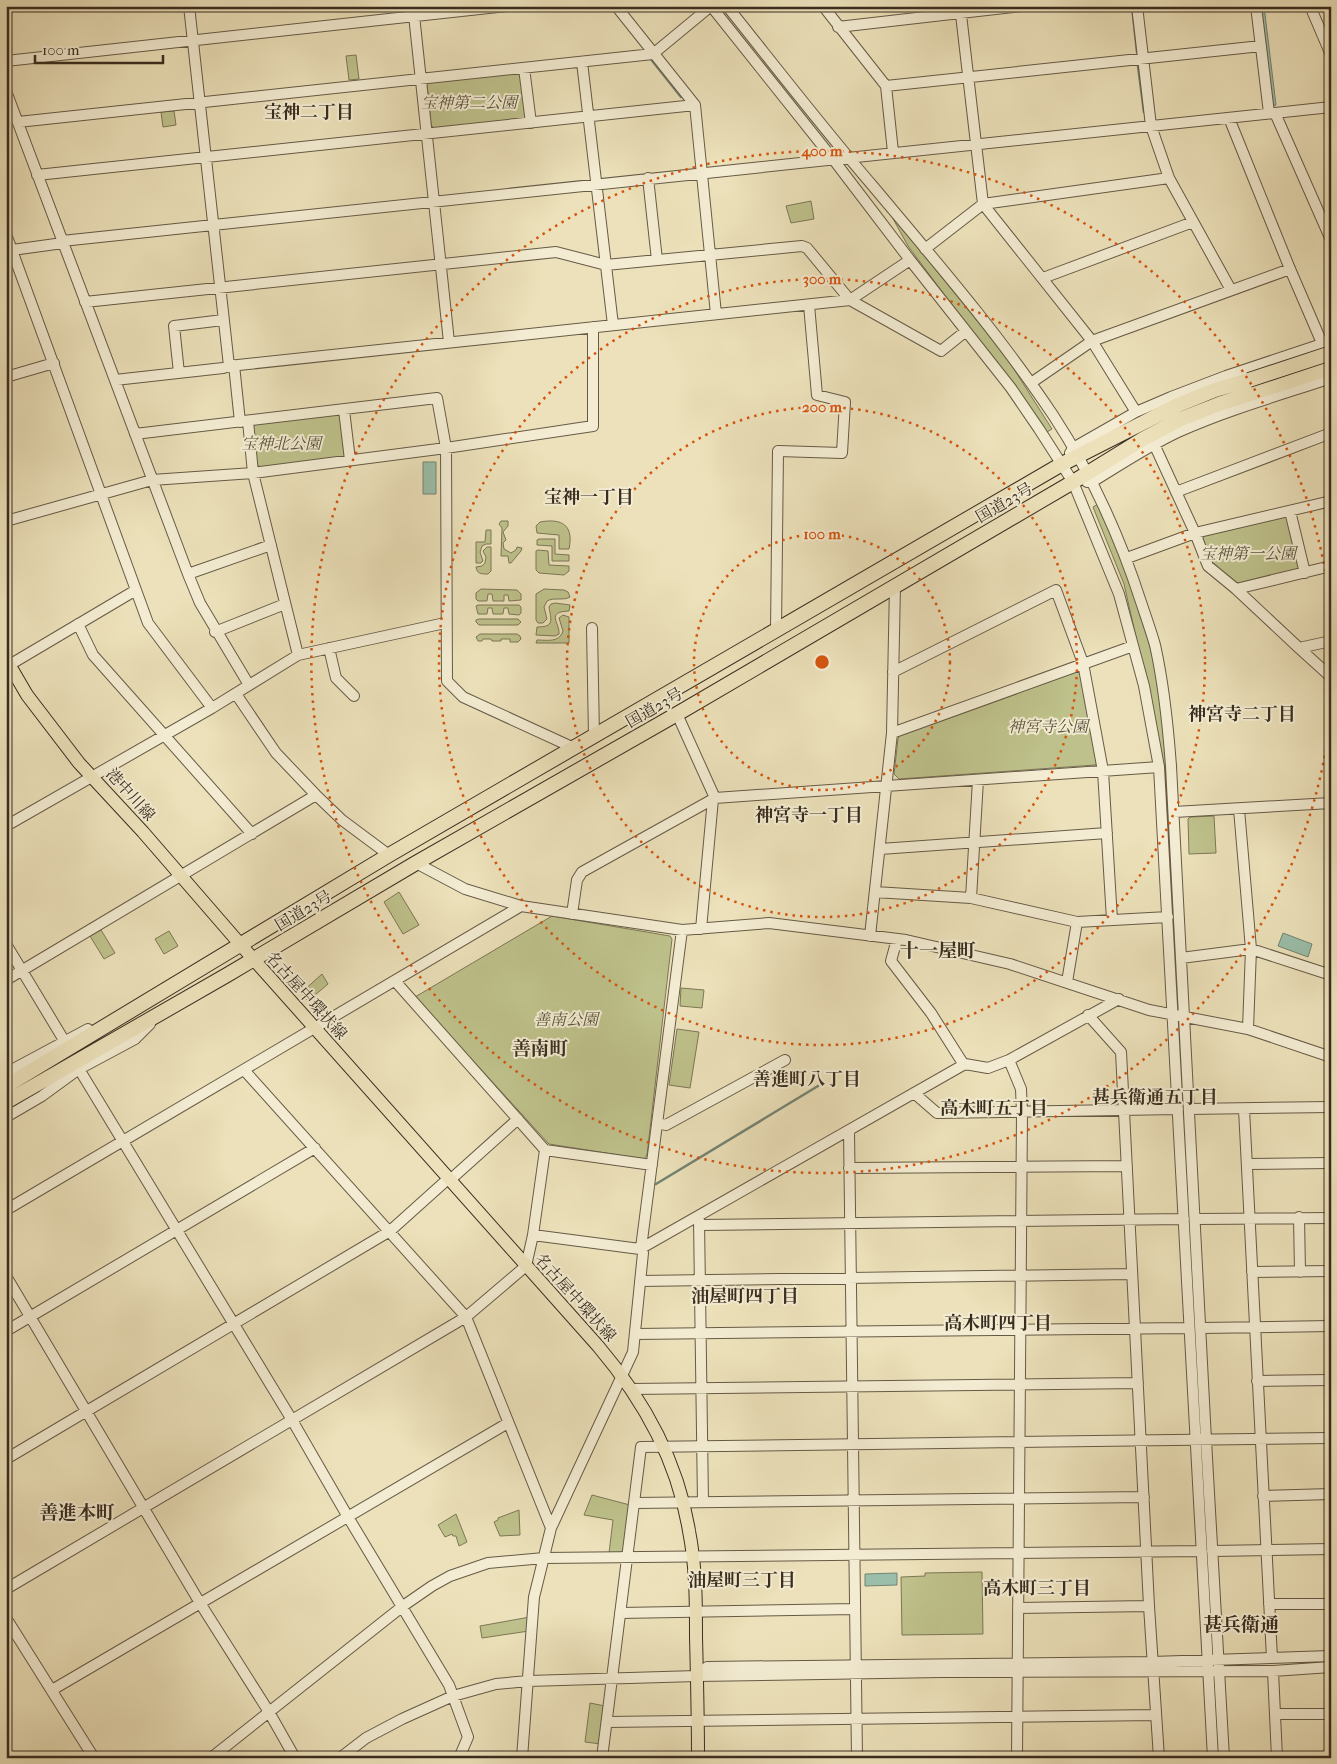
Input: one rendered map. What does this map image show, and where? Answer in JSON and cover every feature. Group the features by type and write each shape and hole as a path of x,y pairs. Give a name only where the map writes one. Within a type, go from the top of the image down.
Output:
{"highway":[{"name":"国道23号","path":"6,1086 389,856 1062,464 1076,452 1178,405 1215,390 1249,380 1326,348"},
{"name":"国道23号","path":"6,1102 254,960 416,863 677,714 1073,482 1089,478 1143,438 1181,418 1331,368"}],"main road":[{"name":"港中川線","path":"7,664 37,710 79,763 240,944"},
{"name":"名古屋中環状線","path":"240,944 622,1374 664,1446 683,1502 693,1556 696,1611 698,1758"}],"street":[{"path":"189,6 223,320 253,472 298,655"},
{"path":"413,6 449,342"},
{"path":"6,61 507,6"},
{"path":"616,6 696,105 716,314"},
{"path":"18,122 653,54 711,6 1011,388 1073,482 1119,594 1144,686 1159,767 1212,1758"},
{"path":"727,6 848,158 925,249 1006,350 1053,415 1076,452 1101,500 1127,558 1154,644 1168,719 1174,812 1224,1758"},
{"path":"823,6 886,86 893,152"},
{"path":"838,26 960,10 1021,6"},
{"path":"1137,6 1151,126 1168,178 1231,290"},
{"path":"1256,6 1272,113 1331,240"},
{"path":"1310,6 1331,55"},
{"path":"960,10 983,204 1092,341 1136,412"},
{"path":"886,86 1261,46"},
{"path":"582,62 613,325"},
{"path":"524,68 531,123"},
{"path":"6,91 188,574 200,603 249,685"},
{"path":"38,175 696,105"},
{"path":"12,250 62,242 596,183 1331,107"},
{"path":"1229,118 1290,269 1331,363"},
{"path":"648,178 656,260"},
{"path":"925,249 983,204 1168,178"},
{"path":"1043,278 1193,222"},
{"path":"6,234 148,624 212,708"},
{"path":"85,302 556,252 606,265 802,246 807,248 850,300 941,351 966,331"},
{"path":"115,380 449,342 850,300 910,260"},
{"path":"1031,384 1092,341 1290,269"},
{"path":"776,630 778,451 842,453 844,402 817,395 809,305"},
{"path":"179,373 174,326 223,320"},
{"path":"6,521 152,480 253,472 446,448 593,426 592,327"},
{"path":"1076,452 1136,412 1226,376 1326,348"},
{"path":"6,377 54,364"},
{"path":"1089,478 1179,432 1235,409 1331,378"},
{"path":"135,434 437,398 446,448 446,681 463,697 574,748"},
{"path":"344,410 350,460"},
{"path":"1176,492 1331,433"},
{"path":"1154,444 1208,566 1236,589 1331,677"},
{"path":"1127,558 1195,533 1331,501"},
{"path":"1290,510 1305,573"},
{"path":"188,574 270,545"},
{"path":"1236,589 1331,566"},
{"path":"870,936 892,734 895,586"},
{"path":"7,664 136,590"},
{"path":"893,672 1056,590 1083,663 1103,771 1112,920"},
{"path":"216,632 285,604"},
{"path":"6,826 236,694 298,655 445,623"},
{"path":"78,624 93,656 252,834"},
{"path":"592,628 594,737"},
{"path":"1299,648 1331,641"},
{"path":"892,734 1133,646"},
{"path":"329,648 336,678 354,696"},
{"path":"236,694 276,753 342,820 389,856"},
{"path":"677,714 714,799 701,929"},
{"path":"572,914 578,880 582,872 714,799 1159,767"},
{"path":"971,898 978,780"},
{"path":"6,980 316,795"},
{"path":"1174,812 1331,804"},
{"path":"1239,809 1251,949 1248,1029"},
{"path":"880,849 1107,833"},
{"path":"416,863 435,875 465,889 521,906 682,930 768,923 897,939 1010,964 1149,1010 1248,1029 1331,1057"},
{"path":"875,892 971,898 1078,922 1168,918"},
{"path":"6,1210 521,906"},
{"path":"1067,982 1078,922"},
{"path":"522,1758 534,1597 551,1528 633,1352 643,1253 641,1248 682,930"},
{"path":"897,939 890,961 931,1013 948,1043 964,1065"},
{"path":"6,944 65,1042"},
{"path":"1181,958 1251,949 1331,975"},
{"path":"395,981 545,1150 652,1165"},
{"path":"6,1073 123,1009 152,999"},
{"path":"533,1235 641,1248 699,1221 964,1065 988,1068 1009,1060 1119,999"},
{"path":"6,1118 42,1096 79,1069 135,1038 160,1014"},
{"path":"1088,1015 1121,1052 1158,1758"},
{"path":"657,1123 666,1125 785,1060"},
{"path":"1009,1060 1021,1089 1022,1113 1017,1758"},
{"path":"79,1069 292,1420 449,1685 468,1737 459,1758"},
{"path":"244,1070 466,1317 551,1528"},
{"path":"914,1093 937,1113 1178,1109"},
{"path":"1189,1109 1331,1107"},
{"path":"1244,1109 1272,1658"},
{"path":"6,1458 390,1231 518,1119"},
{"path":"849,1131 857,1758"},
{"path":"6,1330 315,1148"},
{"path":"6,1589 466,1317 526,1266 533,1235 545,1150"},
{"path":"1247,1164 1331,1163"},
{"path":"849,1168 1127,1166"},
{"path":"1299,1218 1300,1272"},
{"path":"1195,1219 1331,1218"},
{"path":"699,1221 850,1223 1184,1219"},
{"path":"699,1221 703,1502"},
{"path":"1252,1272 1331,1271"},
{"path":"640,1281 1132,1274"},
{"path":"6,1276 200,1603 269,1712 295,1758"},
{"path":"1201,1328 1331,1326"},
{"path":"635,1334 1190,1328"},
{"path":"1257,1381 1331,1380"},
{"path":"631,1389 1138,1383"},
{"path":"52,1690 508,1423"},
{"path":"602,1758 641,1447 1331,1438"},
{"path":"1263,1496 1331,1494"},
{"path":"634,1503 1144,1496"},
{"path":"1212,1550 1331,1550"},
{"path":"210,1758 403,1606 450,1576 488,1563 544,1558 1201,1551"},
{"path":"1269,1604 1331,1604"},
{"path":"1018,1608 1149,1606"},
{"path":"620,1612 855,1609"},
{"path":"6,1618 94,1758"},
{"path":"1152,1667 1208,1659 1331,1656"},
{"path":"340,1758 366,1738 453,1696 487,1685 528,1681 697,1676 707,1667 856,1669 1152,1667 1208,1672 1273,1671 1331,1667"},
{"path":"1273,1671 1278,1758"},
{"path":"1275,1714 1331,1714"},
{"path":"607,1722 1156,1715"}],"green space":[{"path":"356,55 359,79 349,80 346,56"},
{"name":"宝神第二公園","path":"519,73 523,76 528,117 435,129 431,125 427,85 430,82"},
{"path":"174,111 176,125 163,127 161,112"},
{"path":"811,201 814,219 791,223 786,206"},
{"path":"891,215 1005,355 1052,429 1047,432 908,246"},
{"name":"宝神北公園","path":"341,414 346,453 344,458 261,467 257,465 253,428 255,424"},
{"path":"1098,504 1121,556 1140,610 1150,646 1161,701 1164,719 1176,937 1173,938 1152,708 1124,584 1093,507"},
{"name":"宝神第一公園","path":"1288,517 1300,565 1298,569 1236,584 1211,561 1202,540 1204,536"},
{"path":"501,521 508,521 508,526 503,532 506,540 503,543 504,549 511,553 517,547 522,548 511,563 509,563 508,556 501,556 502,528 499,524"},
{"path":"555,521 565,525 570,534 569,549 559,549 559,535 537,533 536,526 540,522"},
{"path":"486,530 491,530 491,544 482,546 480,552 483,561 476,563 476,542 485,542"},
{"path":"555,539 555,554 569,555 569,561 552,561 552,546 537,545 537,540"},
{"path":"487,547 491,547 491,571 488,574 481,574 477,571 476,567 482,566 485,563 486,557 483,551"},
{"path":"536,551 548,551 549,565 569,566 569,571 564,575 539,573 536,570"},
{"path":"481,589 517,590 521,594 521,600 509,601 508,595 504,595 504,601 493,601 492,594 488,594 487,601 478,601 476,593"},
{"path":"544,589 564,590 568,592 570,597 547,601 544,607 547,619 543,623 538,623 536,620 536,594"},
{"path":"555,603 570,605 569,611 557,613 555,619 559,634 555,636 536,635 537,627 549,624 551,619 549,607"},
{"path":"519,605 521,613 519,615 509,614 508,608 504,608 503,614 493,614 492,608 488,608 487,614 478,614 476,606"},
{"path":"563,615 569,617 569,643 536,643 537,640 552,640 561,635 563,631 559,618"},
{"path":"518,619 521,622 518,625 479,625 476,620"},
{"path":"480,634 517,634 521,639 518,642 510,642 510,639 492,641 491,639 483,639 478,641 476,637"},
{"name":"神宮寺公園","path":"1079,671 1082,672 1097,763 1095,765 899,779 894,774 899,736"},
{"path":"1214,816 1216,853 1189,854 1188,819 1190,817"},
{"path":"399,892 419,925 403,934 384,902"},
{"name":"善南公園","path":"552,916 670,936 672,939 647,1155 644,1159 549,1144 415,997"},
{"path":"101,930 115,953 104,959 90,936"},
{"path":"169,931 178,946 164,954 155,939"},
{"path":"322,974 328,984 308,1001 301,993"},
{"path":"681,988 704,990 702,1008 680,1006"},
{"path":"677,1029 699,1032 690,1088 669,1085"},
{"path":"592,1495 630,1505 622,1553 609,1553 613,1520 584,1515"},
{"path":"519,1510 520,1535 500,1536 494,1522 498,1518"},
{"path":"456,1514 467,1542 459,1546 456,1536 452,1534 445,1537 438,1525"},
{"path":"982,1572 983,1634 902,1635 901,1577 925,1576 925,1573"},
{"path":"530,1617 529,1631 482,1638 480,1626"},
{"path":"590,1703 605,1706 601,1744 585,1742"}],"shaded area":[{"path":"1260,6 1264,6 1276,105 1272,106"},
{"path":"423,462 436,462 436,494 423,494"},
{"path":"1283,933 1312,944 1308,957 1278,946"},
{"path":"897,1573 897,1585 865,1586 865,1574"}],"waterway":[{"path":"1132,6 1137,52"},
{"path":"650,58 681,97"},
{"path":"1138,66 1144,112"},
{"path":"656,1184 818,1086"}],"district":[{"name":"宝神二丁目","path":"309,112"},
{"name":"宝神一丁目","path":"589,497"},
{"name":"神宮寺二丁目","path":"1242,714"},
{"name":"神宮寺一丁目","path":"809,815"},
{"name":"十一屋町","path":"938,950"},
{"name":"善南町","path":"540,1048"},
{"name":"善進町八丁目","path":"807,1079"},
{"name":"甚兵衛通五丁目","path":"1155,1097"},
{"name":"高木町五丁目","path":"994,1108"},
{"name":"油屋町四丁目","path":"745,1296"},
{"name":"高木町四丁目","path":"998,1323"},
{"name":"善進本町","path":"77,1512"},
{"name":"油屋町三丁目","path":"742,1580"},
{"name":"高木町三丁目","path":"1037,1588"},
{"name":"甚兵衛通","path":"1241,1624"}]}
